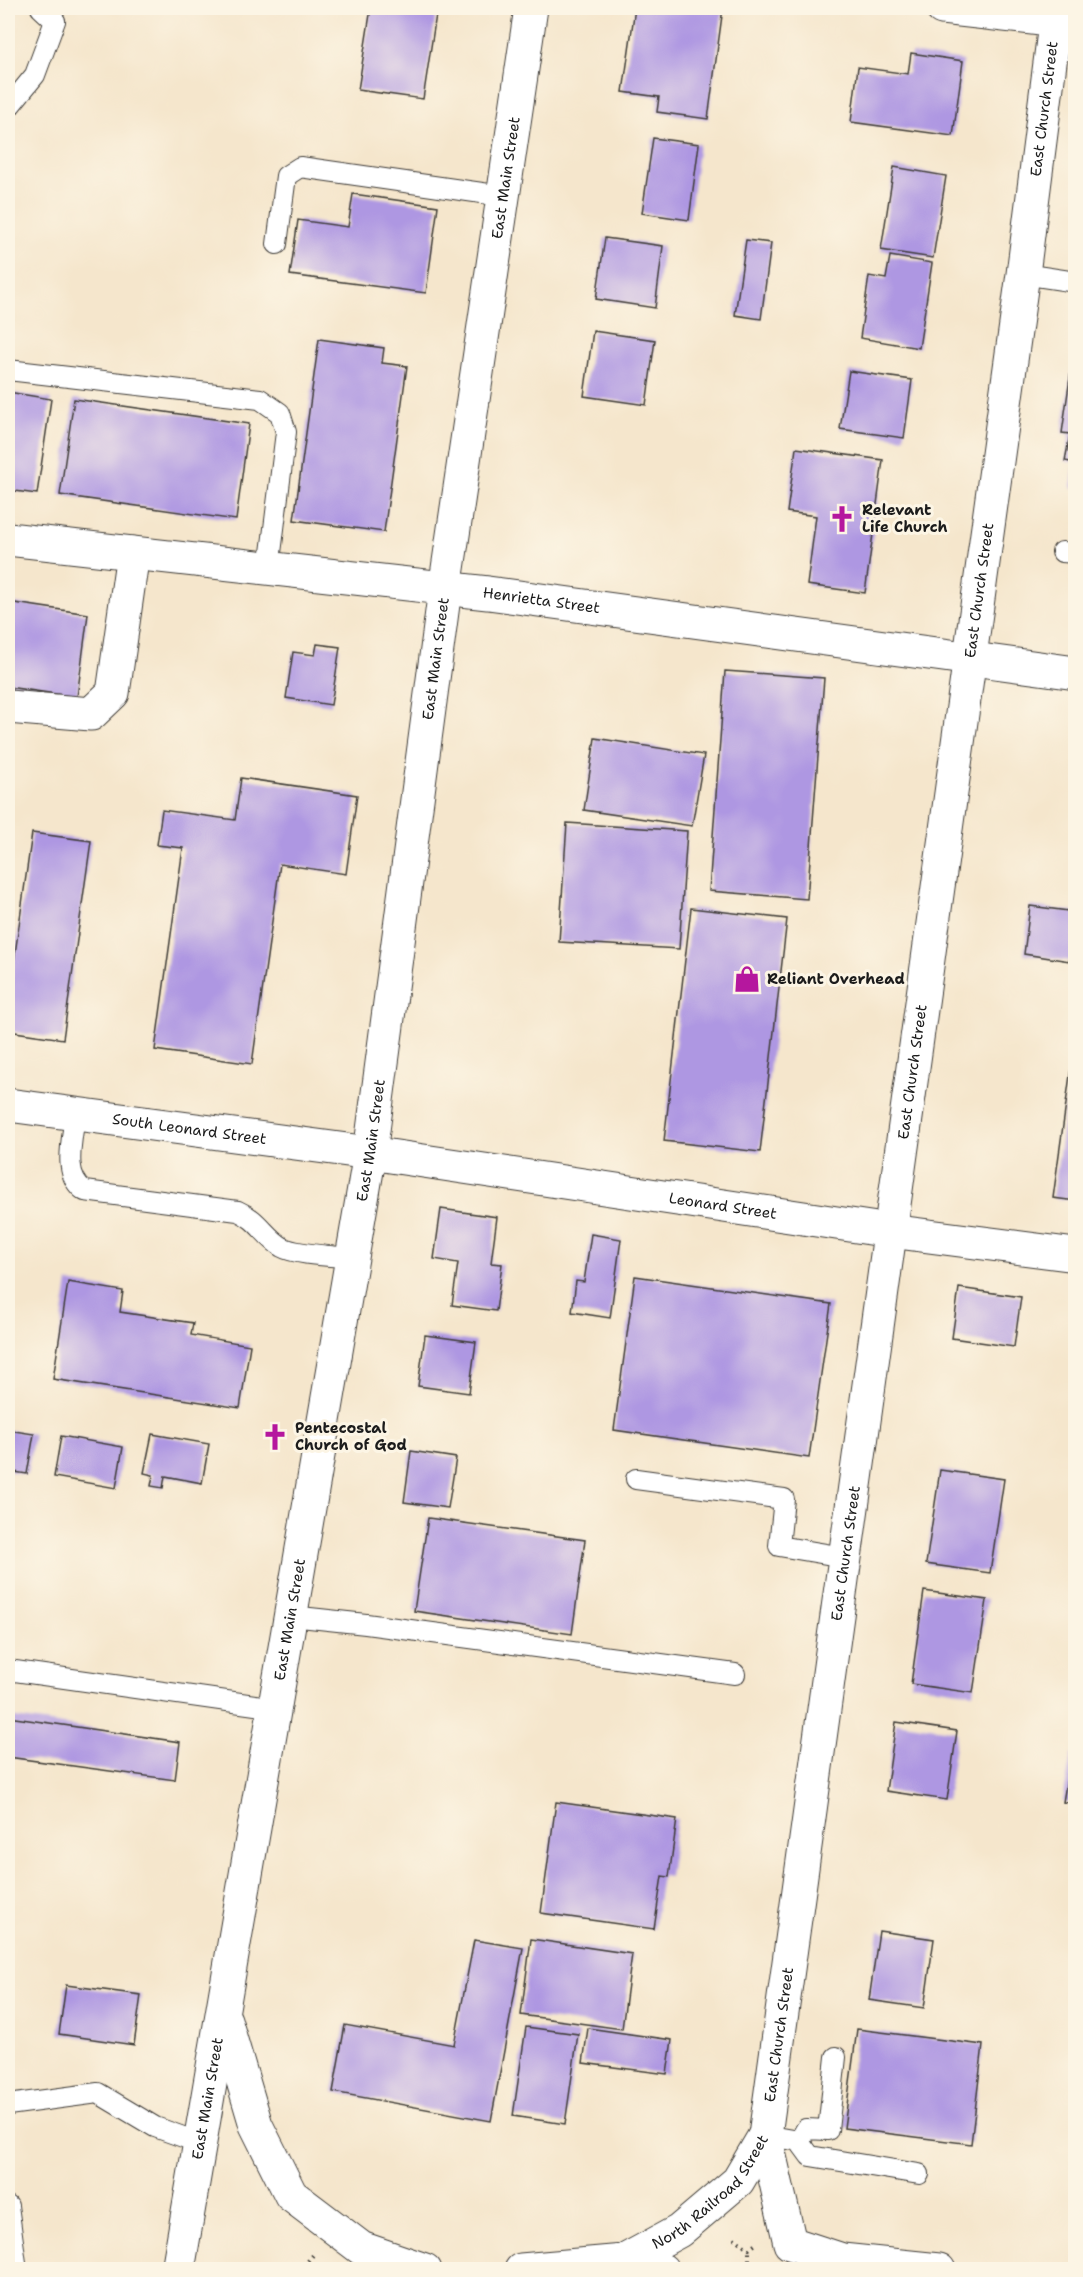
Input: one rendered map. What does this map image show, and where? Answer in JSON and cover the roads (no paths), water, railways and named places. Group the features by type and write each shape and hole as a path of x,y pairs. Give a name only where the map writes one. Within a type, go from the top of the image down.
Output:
{"main road":[{"name":"East Main Street","path":"178,2270 370,1153 445,589 531,8"},
{"path":"942,8 1062,17"},
{"name":"East Church Street","path":"765,2135 968,659 1062,17"},
{"name":"Henrietta Street","path":"8,539 445,589 1076,673"},
{"path":"8,706 92,714 113,693 133,553"},
{"name":"South Leonard Street","path":"8,1106 370,1153"},
{"name":"Leonard Street","path":"370,1153 890,1231 1076,1255"},
{"path":"223,2012 256,2125 291,2196 361,2248 425,2270"},
{"name":"North Railroad Street","path":"624,2261 679,2231 738,2181 765,2135"},
{"name":"North Railroad Street","path":"765,2135 790,2243 842,2260 939,2270"},
{"name":"North Railroad Street","path":"520,2270 624,2261 662,2270"},
{"name":"North Railroad Street","path":"857,2270 889,2264"}],"lane":[{"path":"8,108 35,75 55,21 41,8"},
{"path":"277,244 286,176 300,167 503,196"},
{"path":"1023,274 1076,282"},
{"path":"8,370 260,399 280,413 286,432 269,569"},
{"path":"75,1114 70,1168 75,1185 85,1191 238,1210 253,1217 284,1249 352,1258"},
{"path":"636,1479 784,1499 779,1546 844,1557"},
{"path":"291,1616 735,1674"},
{"path":"8,1670 276,1708"},
{"path":"799,2141 806,2128 828,2130 836,2057"},
{"path":"8,2105 98,2093 155,2127 200,2143"},
{"path":"765,2135 799,2141 810,2156 919,2174"},
{"path":"8,2206 17,2270"}],"place":[{"name":"Relevant Life Church","path":"842,519"},
{"name":"Reliant Overhead","path":"747,979"},
{"name":"Pentecostal Church of God","path":"275,1437"}]}
